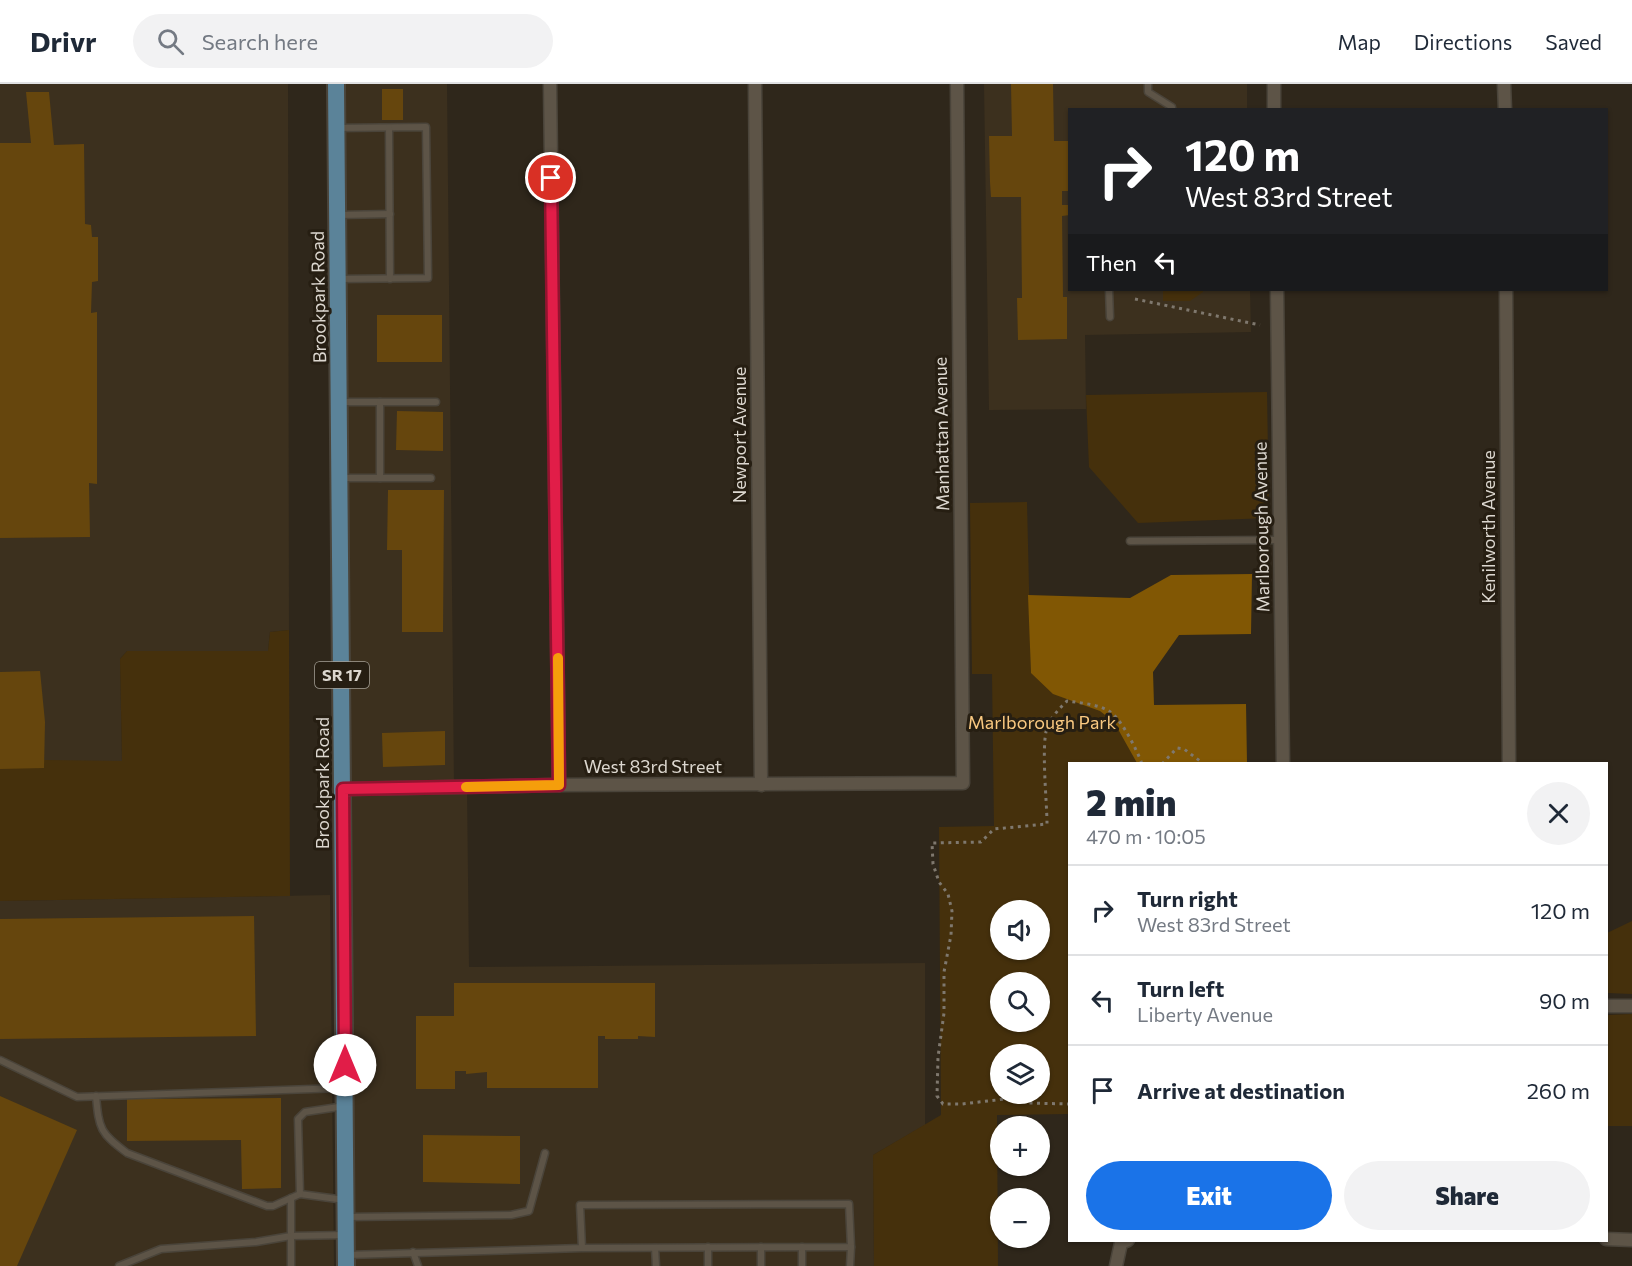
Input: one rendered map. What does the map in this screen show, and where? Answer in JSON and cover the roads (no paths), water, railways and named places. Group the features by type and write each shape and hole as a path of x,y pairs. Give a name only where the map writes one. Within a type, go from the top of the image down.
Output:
{"main road":[{"name":"Brookpark Road","path":"336,84 346,1261"}],"street":[{"path":"550,84 559,785"},
{"name":"Newport Avenue","path":"755,84 761,785"},
{"name":"Manhattan Avenue","path":"957,84 963,783"},
{"path":"1274,84 1274,108"},
{"path":"1504,84 1504,108"},
{"name":"Marlborough Avenue","path":"1277,291 1283,762"},
{"name":"Kenilworth Avenue","path":"1506,291 1509,762"},
{"name":"West 83rd Street","path":"343,789 559,785 963,783"},
{"path":"1608,1006 1632,1006"},
{"path":"1608,1239 1632,1240"},
{"path":"1116,1266 1124,1242"}],"lane":[{"path":"1148,84 1148,92 1172,108"},
{"path":"336,128 426,127 428,278 338,279"},
{"path":"389,128 390,279"},
{"path":"338,215 390,214"},
{"path":"1109,291 1110,317"},
{"path":"339,402 436,402"},
{"path":"380,402 380,478"},
{"path":"340,478 431,478"},
{"path":"1130,541 1280,540"},
{"path":"0,1060 77,1097 345,1088"},
{"path":"96,1096 102,1131 109,1140 127,1153 267,1206 273,1206 300,1194 346,1209 510,1215 529,1211 545,1153"},
{"path":"300,1194 298,1119 305,1112 345,1106"},
{"path":"291,1198 291,1266"},
{"path":"582,1248 580,1205 849,1204 850,1266"},
{"path":"119,1266 161,1250 256,1242 291,1236 346,1235"},
{"path":"346,1261 413,1252 851,1246"},
{"path":"708,1247 708,1266"},
{"path":"760,1247 761,1266"},
{"path":"802,1247 802,1266"},
{"path":"655,1248 656,1266"},
{"path":"413,1252 418,1266"}],"park label":[{"name":"Marlborough Park","path":"1042,723"}]}
